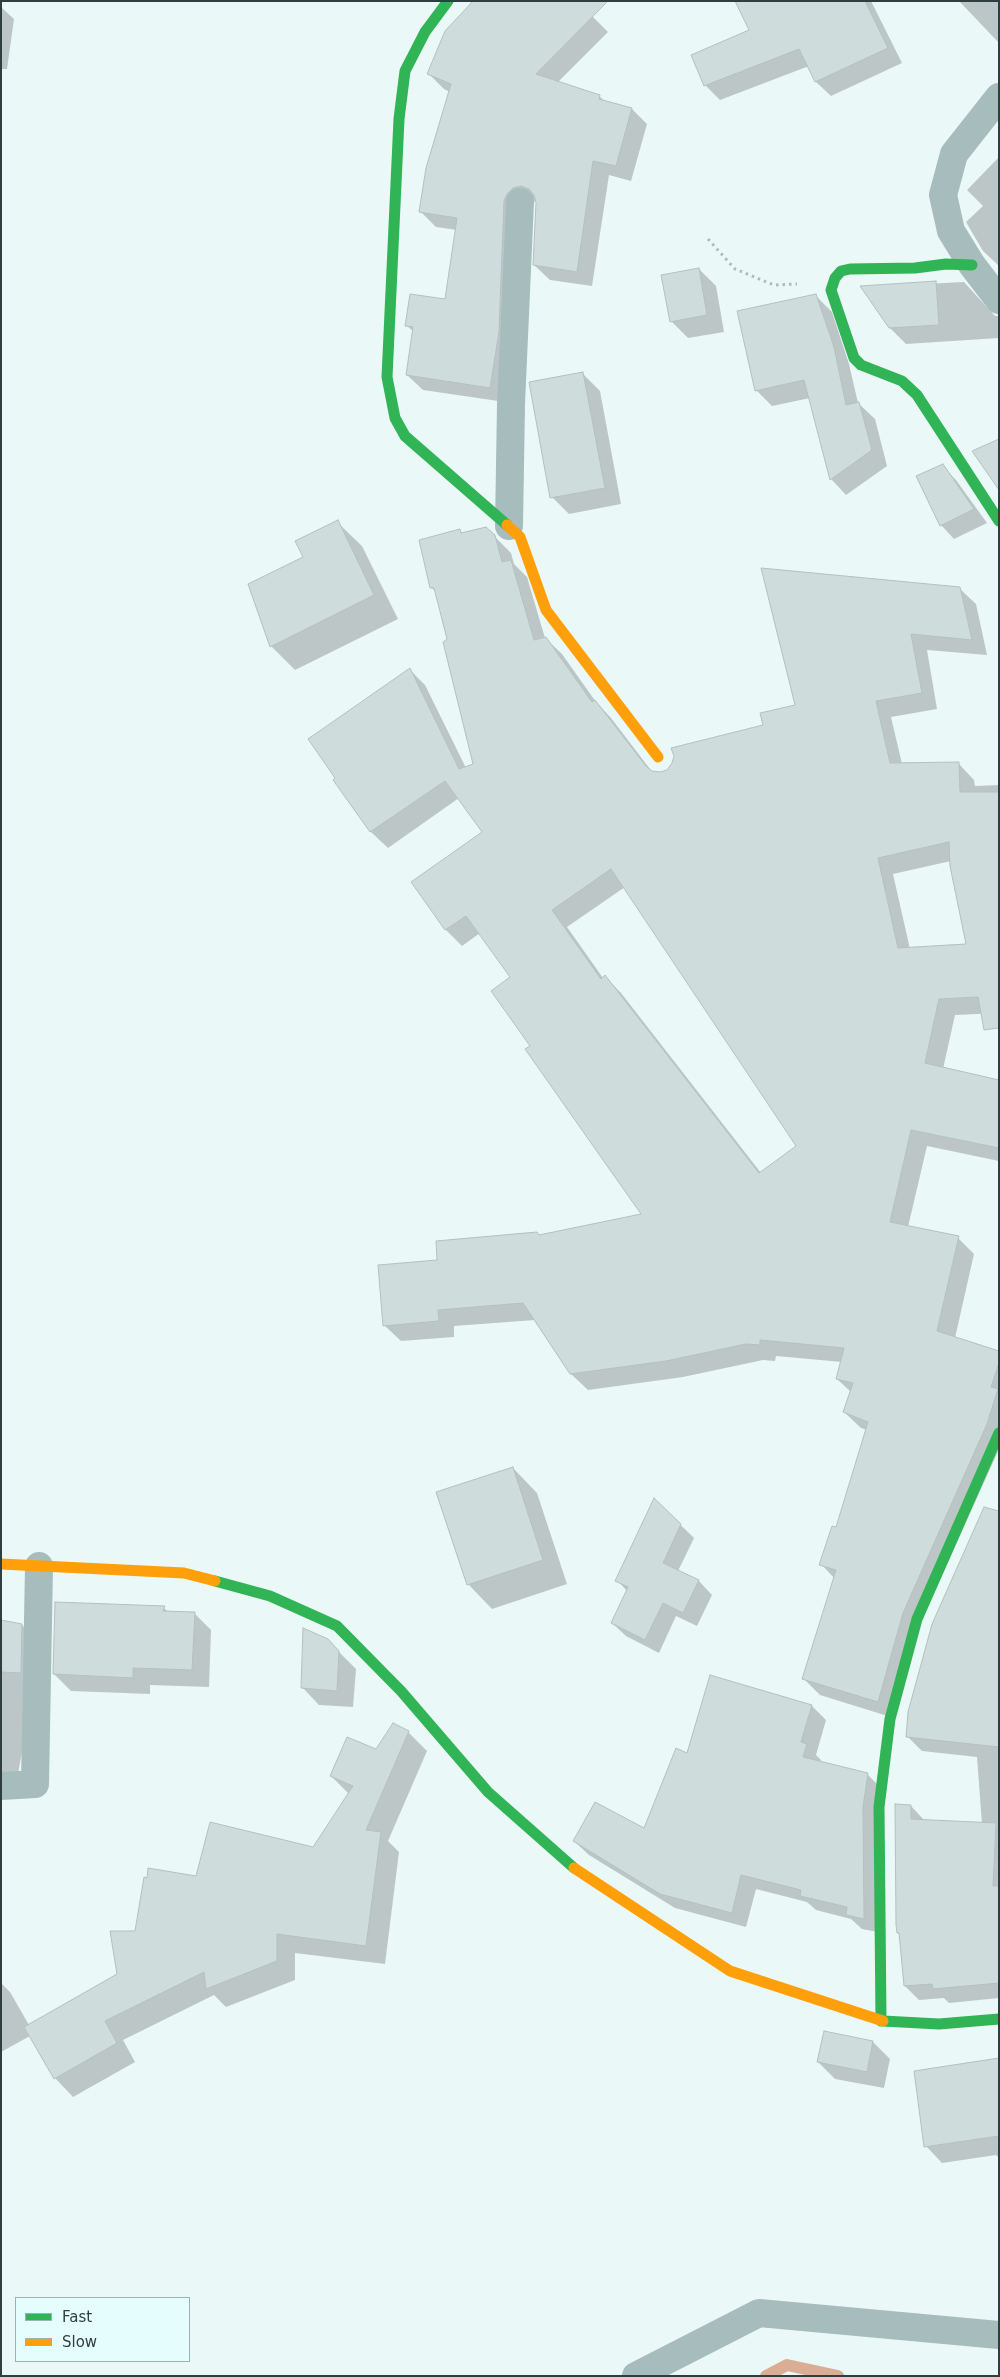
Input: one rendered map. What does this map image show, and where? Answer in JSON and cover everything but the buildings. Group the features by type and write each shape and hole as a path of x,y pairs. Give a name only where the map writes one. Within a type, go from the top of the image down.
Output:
{"street":[{"path":"448,1 425,32 405,71 399,119 387,377 396,418 405,436 520,537 546,610 658,757"},
{"path":"999,97 954,154 943,195 951,231 972,265 999,300"},
{"path":"509,526 511,404 520,202"},
{"path":"972,265 946,264 915,268 850,269 841,271 835,278 831,290 854,358 861,365 902,381 917,395 999,521"},
{"path":"881,2021 879,1807 890,1719 917,1619 999,1433"},
{"path":"1,1564 184,1573 270,1596 337,1626 401,1691 488,1792 573,1867 730,1971 881,2021 940,2024 999,2019"},
{"path":"1,1786 34,1784 39,1566"},
{"path":"636,2376 760,2313 999,2335"}],"path":[{"path":"708,238 735,269 774,285 798,284 835,278"}],"waterway":[{"path":"766,2376 787,2365 838,2376"}],"traffic: fast":[{"path":"448,1 425,32 405,71 399,119 387,377 395,418 405,436 507,525"},
{"path":"972,265 946,264 915,268 850,269 841,271 835,278 831,290 854,358 861,365 902,381 917,395 999,521"},
{"path":"881,2021 879,1807 890,1719 917,1619 999,1433"},
{"path":"215,1581 270,1596 337,1626 401,1691 488,1792 574,1868"},
{"path":"883,2021 939,2024 999,2019"}],"traffic: slow":[{"path":"507,525 520,537 546,610 658,757"},
{"path":"1,1564 184,1573 215,1581"},
{"path":"574,1868 730,1971 883,2021"}]}
